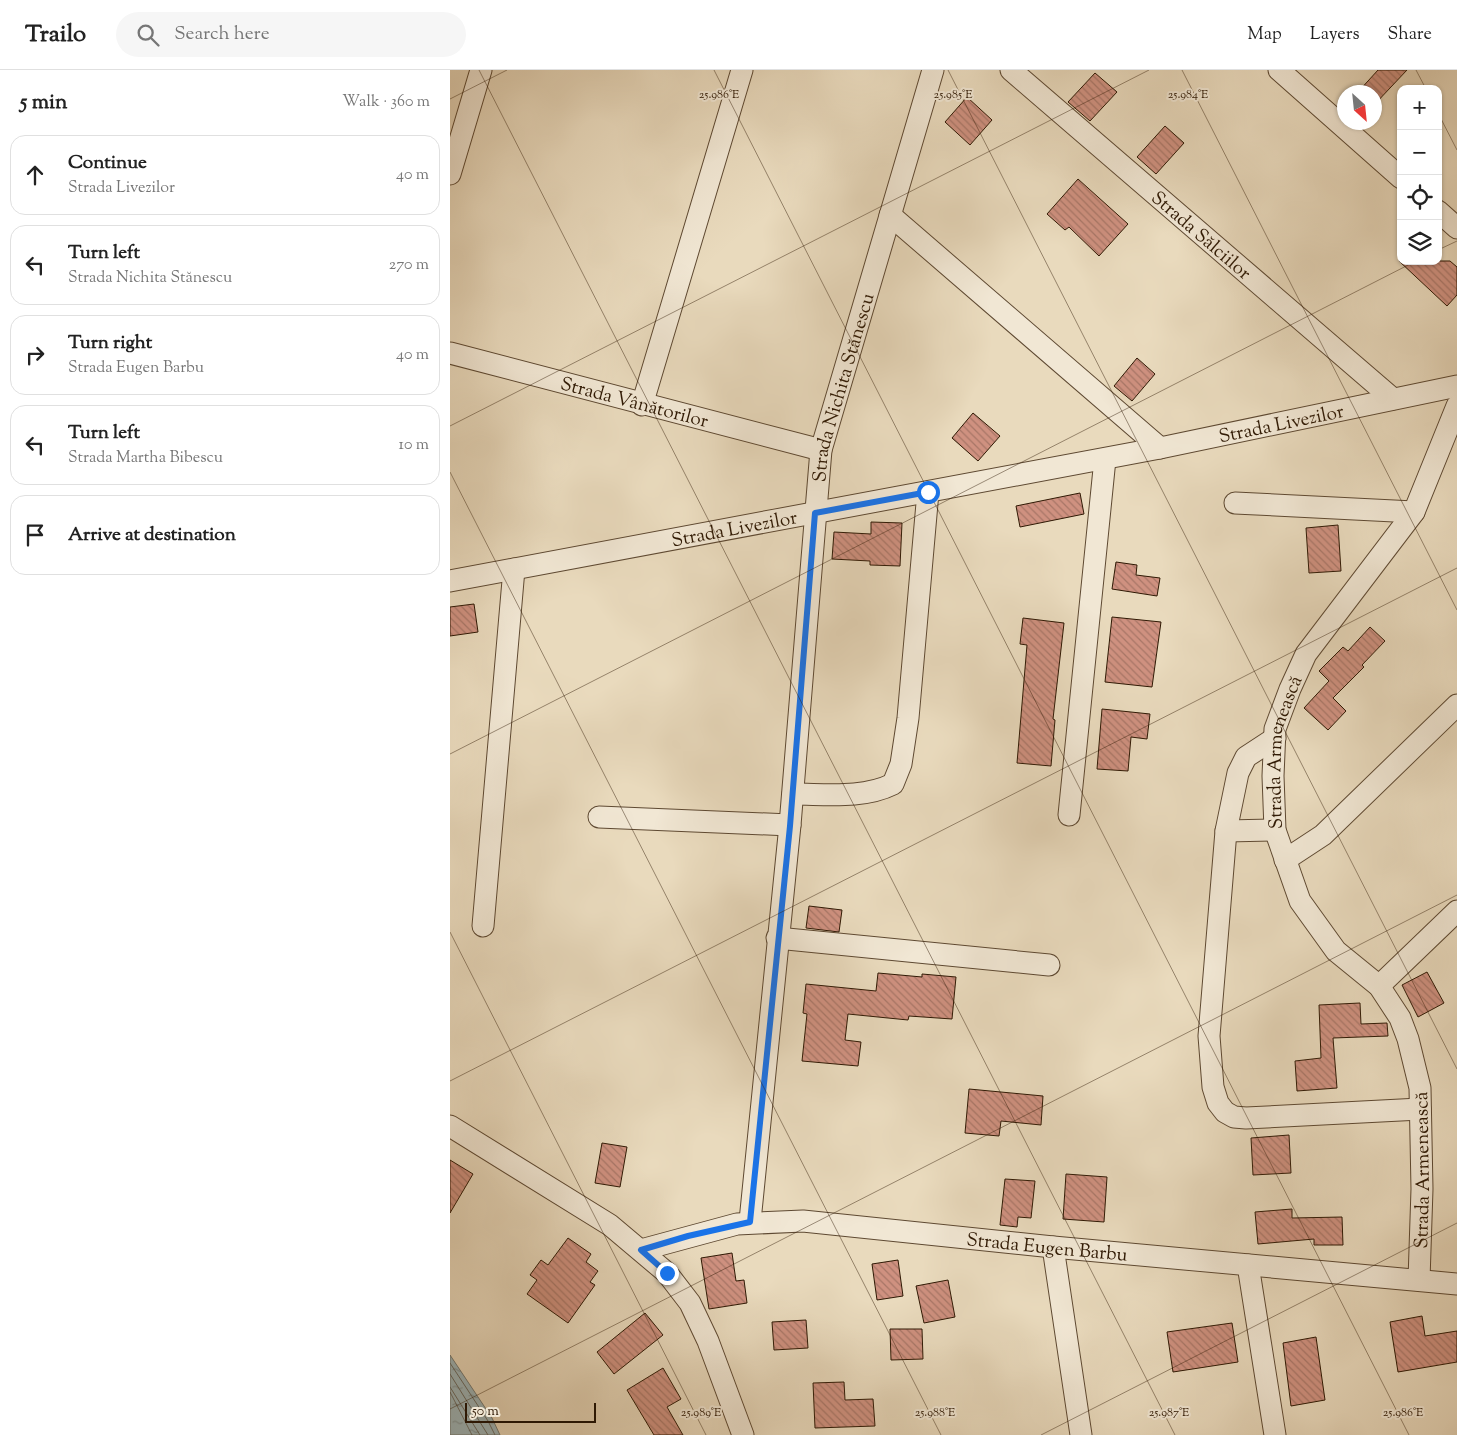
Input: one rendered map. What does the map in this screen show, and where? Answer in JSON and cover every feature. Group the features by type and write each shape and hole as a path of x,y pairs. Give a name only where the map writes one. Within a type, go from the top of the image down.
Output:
{"street":[{"path":"450,174 481,70"},
{"path":"642,405 742,70"},
{"name":"Strada Nichita Stănescu","path":"750,1222 777,938 793,794 821,450 933,70"},
{"name":"Strada Sălciilor","path":"1010,70 1393,399"},
{"path":"1279,70 1398,175"},
{"path":"890,215 1160,448"},
{"path":"1442,215 1457,228"},
{"name":"Strada Vânătorilor","path":"450,354 821,450"},
{"name":"Strada Livezilor","path":"450,580 1106,459 1457,386"},
{"name":"Strada Armenească","path":"1419,1280 1422,1189 1420,1088 1408,1039 1400,1018 1379,986 1336,951 1300,901 1275,830 1273,776 1275,729 1306,654 1414,512 1457,406"},
{"path":"1069,815 1106,459"},
{"path":"793,794 845,795 877,791 893,784 898,773 908,718 928,492"},
{"path":"1236,503 1414,512"},
{"path":"483,926 514,569"},
{"path":"1286,860 1323,835 1457,705"},
{"path":"1275,738 1246,757 1238,774 1226,831 1209,1036 1214,1087 1218,1103 1224,1112 1234,1117 1246,1118 1420,1109"},
{"path":"599,817 790,826"},
{"path":"1226,831 1275,830"},
{"path":"1379,986 1457,910"},
{"path":"777,938 1049,965"},
{"path":"450,1126 610,1225 667,1273 690,1303 708,1341 743,1435"},
{"name":"Strada Eugen Barbu","path":"641,1250 688,1236 750,1222 803,1221 1053,1247 1457,1284"},
{"path":"1053,1247 1081,1435"},
{"path":"1248,1265 1275,1435"}],"water":[{"path":"450,1355 492,1418 500,1435 450,1435"}],"building":[{"path":"1378,70 1407,70 1382,97 1382,85 1364,85"},
{"path":"1095,73 1117,92 1090,121 1068,102"},
{"path":"967,97 992,120 970,145 945,122"},
{"path":"1165,126 1184,143 1156,174 1137,157"},
{"path":"1078,179 1128,224 1099,256 1069,227 1065,230 1047,214"},
{"path":"1442,261 1450,261 1457,267 1457,295 1447,306 1403,265 1442,265"},
{"path":"1137,358 1155,374 1132,401 1114,386"},
{"path":"973,413 1000,436 978,461 952,438"},
{"path":"1080,493 1084,514 1020,527 1016,506"},
{"path":"871,522 902,523 900,566 870,565 870,561 832,559 834,532 871,534"},
{"path":"1338,525 1341,571 1309,573 1306,528"},
{"path":"1116,562 1137,565 1136,575 1160,578 1157,596 1112,589"},
{"path":"474,604 478,632 450,636 450,607"},
{"path":"1112,617 1161,622 1152,687 1105,682"},
{"path":"1023,618 1064,623 1053,719 1055,720 1051,766 1017,763 1027,645 1020,644"},
{"path":"1370,627 1385,641 1362,665 1364,667 1333,698 1346,711 1328,730 1304,708 1329,681 1319,671 1343,647 1348,651"},
{"path":"1102,709 1150,714 1147,739 1131,737 1128,771 1097,769"},
{"path":"809,906 842,910 839,932 806,928"},
{"path":"1427,972 1444,1003 1418,1017 1402,985"},
{"path":"878,973 922,977 922,974 956,977 952,1019 909,1016 908,1020 848,1014 845,1040 861,1042 858,1066 802,1061 807,1014 803,1013 806,984 876,991"},
{"path":"1360,1003 1361,1024 1387,1023 1388,1036 1333,1038 1337,1088 1297,1091 1295,1061 1321,1058 1319,1005"},
{"path":"969,1089 1043,1096 1041,1125 1001,1121 999,1136 965,1133"},
{"path":"1289,1135 1291,1173 1253,1175 1251,1138"},
{"path":"602,1143 627,1147 620,1187 595,1183"},
{"path":"450,1160 473,1174 450,1213"},
{"path":"1066,1174 1107,1177 1104,1222 1063,1219"},
{"path":"1005,1179 1035,1181 1031,1218 1018,1217 1017,1227 1000,1225"},
{"path":"1292,1209 1292,1218 1342,1217 1343,1245 1314,1245 1314,1239 1258,1244 1255,1212"},
{"path":"568,1238 591,1254 586,1262 598,1271 590,1282 595,1285 568,1323 527,1294 537,1280 530,1275 541,1260 548,1265"},
{"path":"732,1253 736,1281 744,1280 747,1303 709,1309 701,1258"},
{"path":"898,1260 903,1296 877,1300 872,1264"},
{"path":"948,1280 955,1317 924,1323 916,1286"},
{"path":"645,1313 663,1335 614,1374 597,1352"},
{"path":"1422,1316 1425,1336 1457,1331 1457,1362 1398,1372 1390,1322"},
{"path":"806,1320 808,1348 774,1350 772,1322"},
{"path":"1232,1323 1238,1362 1173,1372 1167,1332"},
{"path":"890,1329 922,1329 923,1359 891,1360"},
{"path":"1316,1337 1325,1400 1291,1406 1283,1343"},
{"path":"663,1368 681,1399 667,1407 683,1435 654,1435 627,1390"},
{"path":"844,1382 845,1400 873,1399 875,1426 815,1428 813,1383"}],"route":[{"path":"667,1273 641,1250 688,1236 750,1222 777,938 790,826 815,513 928,492"}]}
